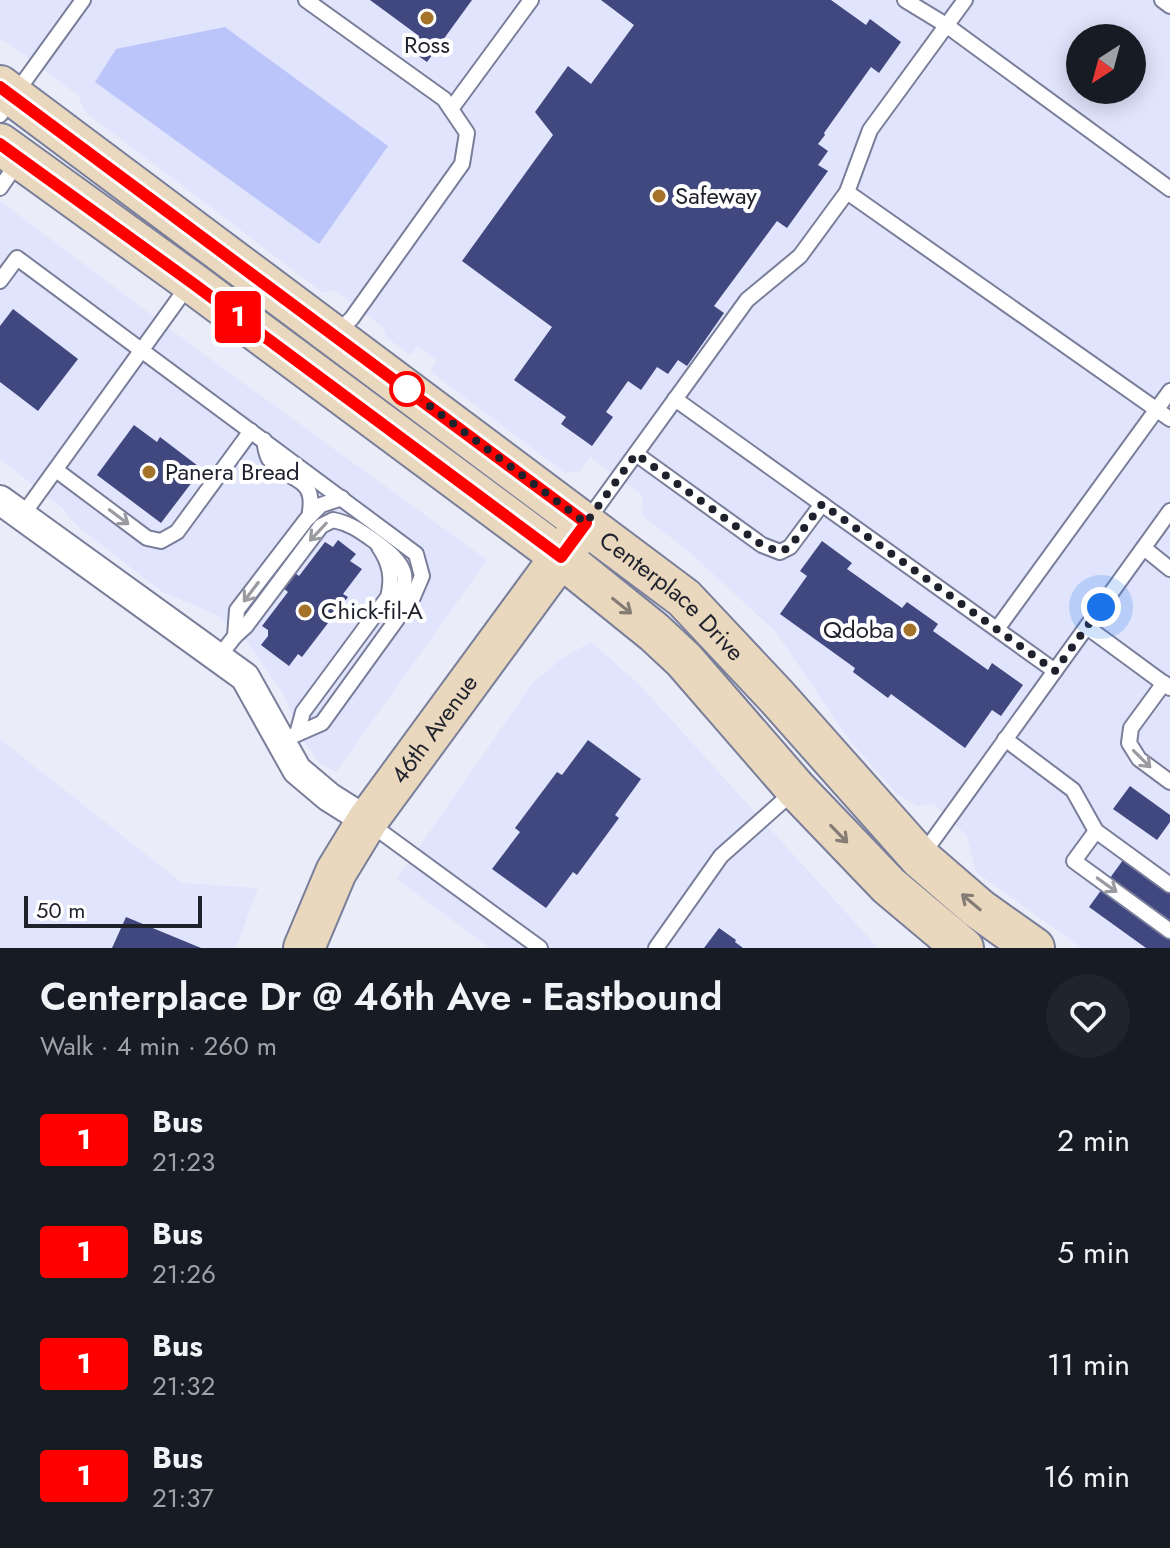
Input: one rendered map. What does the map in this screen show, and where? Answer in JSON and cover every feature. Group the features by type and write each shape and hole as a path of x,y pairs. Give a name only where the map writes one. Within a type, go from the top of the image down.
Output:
{"street":[{"name":"Centerplace Drive","path":"5,99 322,353 561,557 654,632 684,660 796,789 889,886 963,948"},
{"name":"Centerplace Drive","path":"7,164 191,282 322,353 586,523 684,598 920,858 979,909 1034,948"},
{"path":"11,508 227,647 245,677 294,735 297,770 329,797 367,821"},
{"name":"46th Avenue","path":"304,948 331,882 367,821 586,523"}],"lane":[{"path":"5,99 83,0"},
{"path":"306,0 444,99 467,133 462,164 352,318 322,353"},
{"path":"451,109 531,0"},
{"path":"905,0 946,25 1170,189"},
{"path":"586,523 747,300 800,256 847,192 870,130 965,0"},
{"path":"1162,0 1170,6"},
{"path":"847,192 1170,419"},
{"path":"0,281 17,258 416,554 422,576 413,597 322,723 294,735"},
{"path":"11,508 56,470 191,282"},
{"path":"997,629 1170,391"},
{"path":"675,399 1055,671"},
{"path":"56,470 147,538 161,541 177,532 258,435"},
{"path":"258,435 268,458 310,490 313,500 309,517"},
{"path":"636,454 762,545 780,552 790,547 822,504"},
{"path":"227,647 237,610 309,517 321,505 342,498"},
{"path":"227,647 321,526 333,520 349,523 376,542 384,555 392,581 388,597 303,712 294,735"},
{"path":"920,858 1144,548 1167,522"},
{"path":"1144,548 1170,569"},
{"path":"1087,627 1167,685 1131,728 1129,743 1139,759 1170,782"},
{"path":"1005,739 1073,790 1096,831 1170,885"},
{"path":"656,948 721,856 796,789"},
{"path":"367,821 540,948"},
{"path":"1096,831 1074,861 1170,931"}],"shaded area":[{"path":"0,0 1170,0 1170,948 1082,948 976,872 967,836 933,803 917,806 897,794 850,741 776,632 688,551 643,516 642,495 590,457 580,471 565,473 430,371 437,360 418,346 410,355 386,337 383,327 336,291 322,292 85,112 78,95 0,40"},
{"path":"0,201 198,350 487,560 336,772 319,763 306,744 282,692 247,641 217,615 161,591 76,525 62,508 0,459"},
{"path":"591,642 638,683 878,948 490,948 397,879 532,684 561,659"},
{"path":"0,739 182,883 258,888 236,948 0,948"}],"water":[{"path":"225,27 388,146 319,244 95,82 116,49"}],"building":[{"name":"Ross","path":"370,0 472,0 427,62 410,50 419,36"},
{"name":"Safeway","path":"601,0 831,0 866,25 870,19 901,42 879,73 871,67 824,133 818,144 828,151 818,165 828,171 787,228 777,221 714,306 724,313 687,366 678,360 668,374 657,367 641,390 628,381 606,412 613,417 592,446 561,424 566,417 514,380 552,327 462,261 553,135 535,112 568,66 591,84 634,25"},
{"path":"13,309 78,359 38,411 0,382 0,326"},
{"name":"Panera Bread","path":"134,425 157,442 160,437 202,469 161,523 97,475"},
{"name":"Chick-fil-A","path":"338,540 356,554 350,561 362,569 343,594 348,597 302,657 298,654 289,666 261,645 268,636 268,630 262,626 288,592 283,588 295,573 299,576 325,542 333,547"},
{"path":"822,541 852,563 847,569 902,608 907,602 938,624 933,631 988,670 992,663 1023,685 1001,716 992,710 965,748 891,694 888,698 853,672 855,668 780,614 807,576 800,571"},
{"path":"588,740 641,779 615,815 619,818 577,875 573,872 546,908 492,869 520,832 515,828 557,772 562,775"},
{"path":"1130,786 1170,815 1170,822 1157,840 1113,809"},
{"path":"1123,860 1170,894 1170,948 1146,948 1089,907"},
{"path":"126,917 201,948 112,948"},
{"path":"719,928 736,940 743,948 704,948"}],"bus line":[{"name":"1","path":"0,87 586,523 561,557 0,144"}],"place":[{"name":"Ross","path":"427,18"},
{"name":"Safeway","path":"659,196"},
{"name":"Panera Bread","path":"149,472"},
{"name":"Chick-fil-A","path":"305,611"},
{"name":"Qdoba","path":"910,630"}],"route":[{"path":"407,389 586,523 636,454 762,545 780,552 790,547 822,504 1055,671 1101,607"}]}
